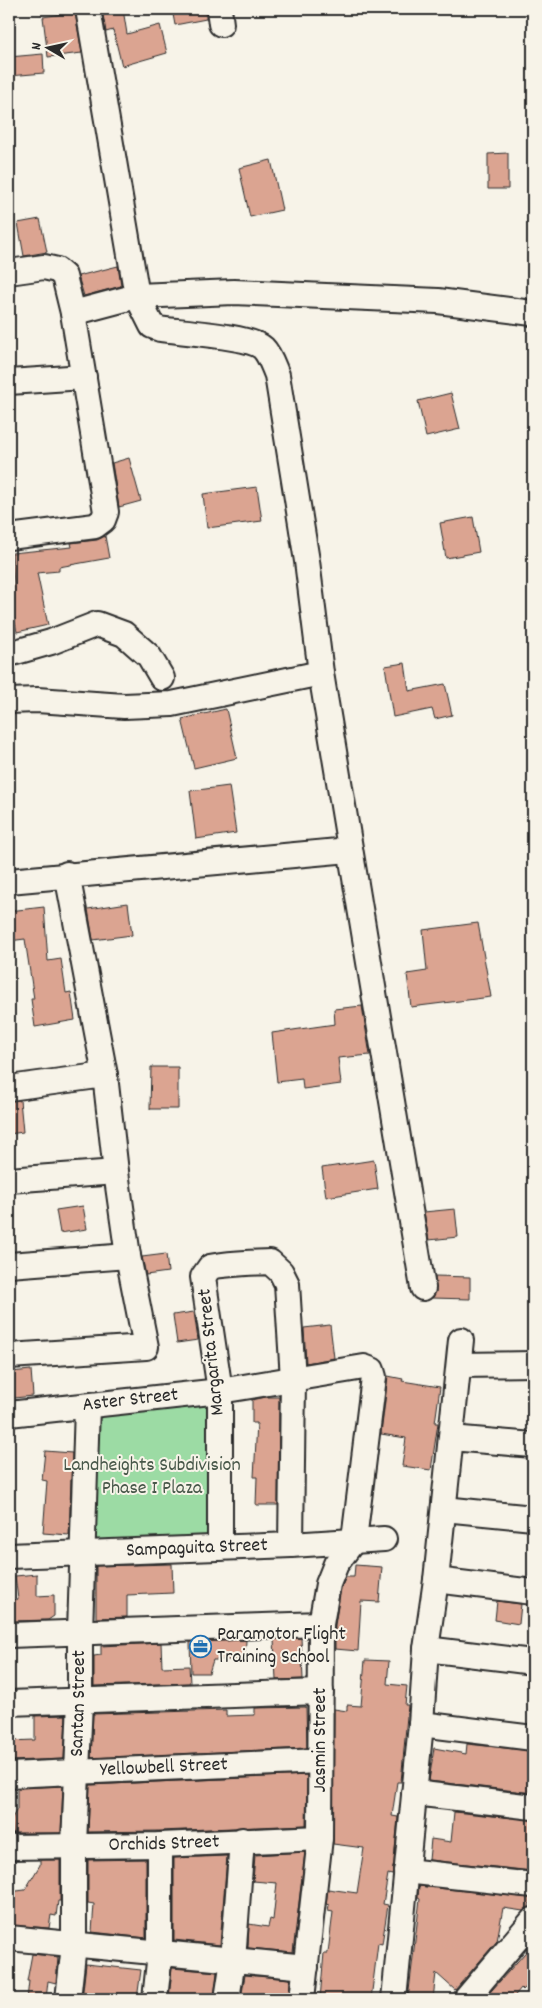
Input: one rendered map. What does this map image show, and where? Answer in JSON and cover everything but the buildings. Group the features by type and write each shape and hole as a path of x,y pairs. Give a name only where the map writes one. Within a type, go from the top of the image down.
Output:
{"street":[{"path":"88,9 137,296 152,326 160,329 245,340 262,347 270,357 278,375 307,561 321,674 422,1288"},
{"path":"9,272 44,267 57,270 64,276 73,313 106,512 103,520 95,526 9,537"},
{"path":"73,313 137,296 234,292 438,301 532,313"},
{"path":"9,382 84,376"},
{"path":"9,654 52,642 97,624 124,634 149,656 162,678"},
{"path":"9,701 37,700 124,706 172,704 321,674"},
{"path":"9,881 67,874 349,850"},
{"path":"9,1356 146,1347 128,1256 105,1075 67,874"},
{"path":"9,1088 105,1075"},
{"path":"9,1180 116,1172"},
{"path":"9,1265 128,1256"},
{"name":"Margarita Street","path":"220,1548 220,1391 203,1277 210,1267 223,1264 270,1262 281,1272 286,1284 293,1378 291,1545"},
{"path":"394,1999 421,1724 426,1648 436,1580 430,1537 444,1508 462,1340"},
{"path":"459,1365 533,1364"},
{"name":"Aster Street","path":"9,1414 220,1391 364,1368 372,1370"},
{"name":"Jasmin Street","path":"302,1999 320,1838 322,1624 328,1584 336,1564 354,1540 374,1377 372,1370"},
{"name":"Santan Street","path":"68,1999 74,1946 74,1845 80,1700 80,1632 84,1554 87,1406"},
{"path":"450,1438 533,1445"},
{"path":"444,1508 533,1518"},
{"name":"Sampaguita Street","path":"9,1556 291,1545 384,1539"},
{"path":"436,1580 533,1592"},
{"path":"9,1635 322,1624"},
{"path":"426,1648 533,1662"},
{"path":"9,1703 321,1692"},
{"path":"421,1724 533,1738"},
{"name":"Yellowbell Street","path":"9,1775 77,1774 320,1762"},
{"path":"414,1793 533,1807"},
{"name":"Orchids Street","path":"9,1847 160,1845 320,1838"},
{"path":"228,1999 242,1840"},
{"path":"154,1999 160,1953 160,1845"},
{"path":"406,1871 533,1885"},
{"path":"466,1999 533,1920"},
{"path":"9,1938 74,1946 306,1967"}],"green space":[{"name":"Landheights Subdivision Phase I Plaza","path":"209,1403 212,1540 93,1545 95,1415"}],"water":[{"path":"533,466 533,539 530,483"}],"place":[{"name":"Paramotor Flight Training School","path":"201,1647"}]}
